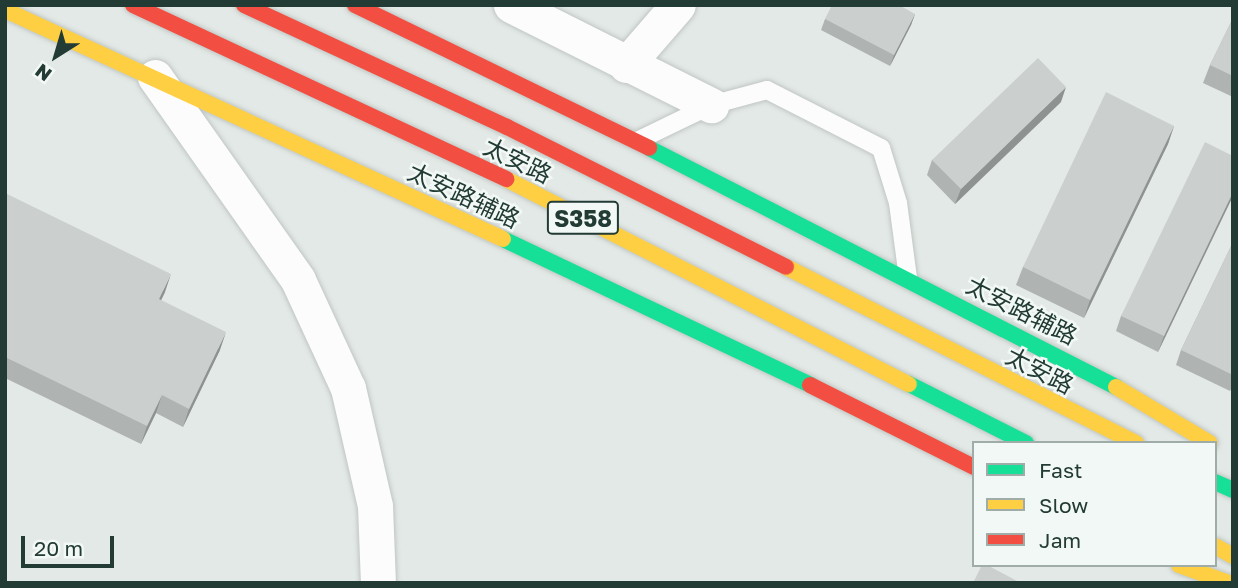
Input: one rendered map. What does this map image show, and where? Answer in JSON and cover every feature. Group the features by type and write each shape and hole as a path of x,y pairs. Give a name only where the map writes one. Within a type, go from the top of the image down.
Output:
{"main road":[{"name":"太安路","path":"133,5 484,168 1022,441"},
{"name":"太安路","path":"244,5 507,127 1132,441"},
{"name":"太安路辅路","path":"355,5 636,142 1086,369 1206,441"},
{"name":"太安路辅路","path":"5,10 689,325 972,466"},
{"path":"1217,483 1233,491"},
{"path":"1217,547 1233,556"},
{"path":"1185,567 1229,583"}],"street":[{"path":"511,5 626,65 711,105"},
{"path":"626,65 678,5"},
{"path":"155,78 298,280 348,388 375,506 378,583"}],"lane":[{"path":"636,142 711,105 767,90 881,148 898,203 908,278"}],"building":[{"path":"832,5 899,5 915,14 894,55 825,19"},
{"path":"1233,18 1233,76 1210,65"},
{"path":"1038,58 1066,87 961,189 932,160"},
{"path":"1106,92 1174,126 1090,300 1023,267"},
{"path":"1205,142 1233,156 1233,192 1164,336 1121,316"},
{"path":"5,193 171,274 159,299 226,332 189,409 162,395 147,426 5,357"},
{"path":"1233,242 1233,375 1181,350"},
{"path":"981,567 991,567 1021,583 973,583"}],"traffic: fast":[{"path":"649,148 1116,387"},
{"path":"503,239 810,385"},
{"path":"909,384 1022,441"},
{"path":"1217,483 1233,490"}],"traffic: slow":[{"path":"5,10 503,239"},
{"path":"506,179 909,384"},
{"path":"786,267 1132,441"},
{"path":"1116,387 1207,441"},
{"path":"1217,547 1233,556"},
{"path":"1185,567 1229,583"}],"traffic: jam":[{"path":"133,5 506,179"},
{"path":"244,5 507,127 786,267"},
{"path":"355,5 649,148"},
{"path":"810,385 972,466"}]}
